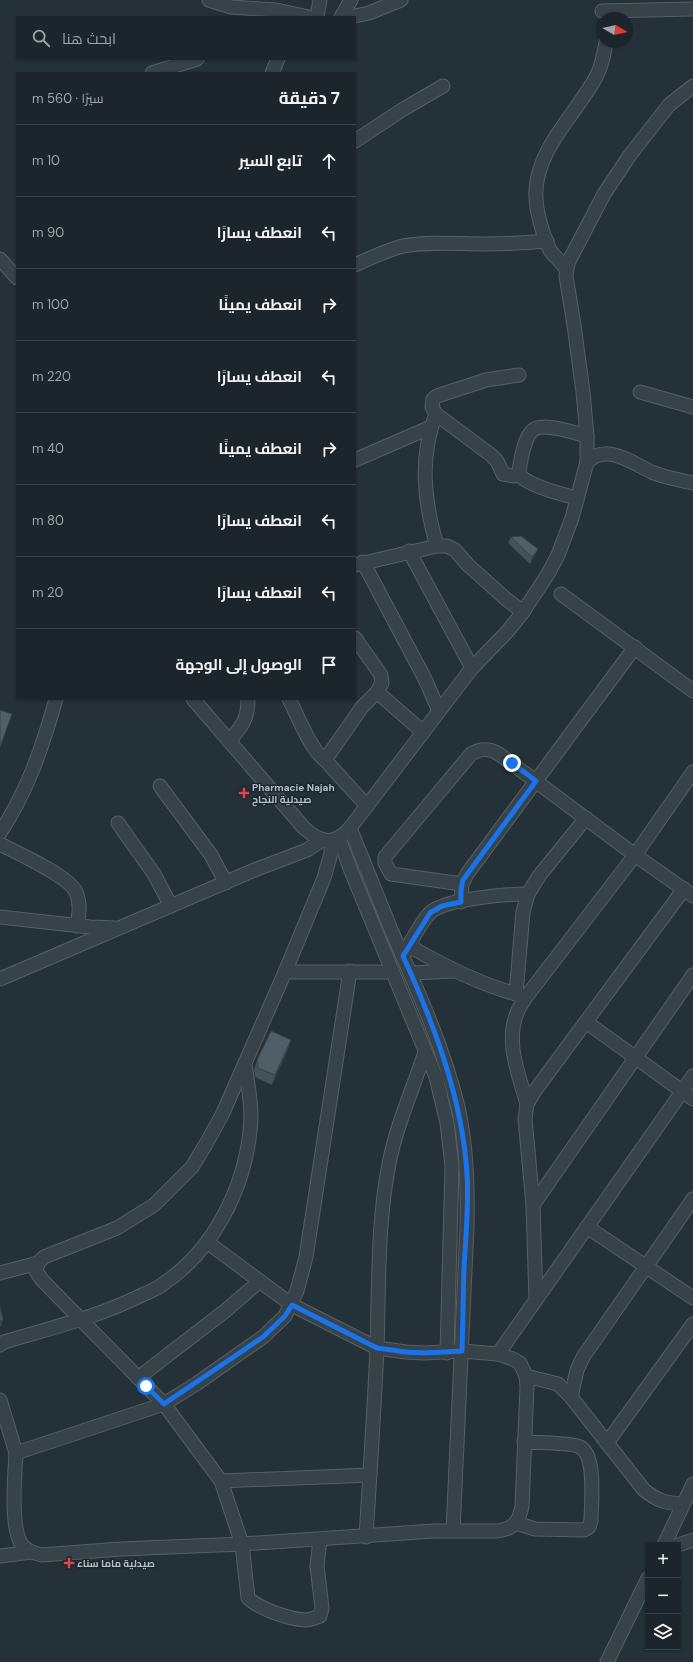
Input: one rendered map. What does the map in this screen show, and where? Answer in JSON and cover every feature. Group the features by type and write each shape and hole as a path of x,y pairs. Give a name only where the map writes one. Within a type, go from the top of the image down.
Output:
{"street":[{"path":"209,0 231,7 261,8 292,15"},
{"path":"317,16 320,0"},
{"path":"342,16 351,0"},
{"path":"355,16 369,13 401,0"},
{"path":"601,10 693,9"},
{"path":"566,269 550,249 537,210 535,191 539,168 548,151 597,76 605,48"},
{"path":"155,72 193,60"},
{"path":"272,72 278,60"},
{"path":"356,140 402,110 443,86"},
{"path":"0,979 226,882 307,850 350,828 472,668 507,632 523,612 548,574 558,555 572,518 586,462 587,436 566,269 570,257 604,194 630,155 669,105 693,86"},
{"path":"356,265 374,256 402,247 421,244 487,244 547,241"},
{"path":"0,259 16,277"},
{"path":"519,375 486,380 437,396 432,403 432,407 436,414 491,455 497,461 503,474 514,476 519,475"},
{"path":"640,392 693,407"},
{"path":"436,414 431,427 424,470 427,505 437,546"},
{"path":"577,498 523,479 519,475 518,471 527,439 533,430 544,426 587,436"},
{"path":"356,460 431,427"},
{"path":"586,462 598,454 614,454 654,473 668,478 693,483"},
{"path":"439,711 425,679 359,563 409,551 437,546 447,546 455,550 468,565 523,612"},
{"path":"409,551 472,668"},
{"path":"561,594 693,691"},
{"path":"325,760 358,703 377,692 382,683 381,675 356,639"},
{"path":"461,902 462,884 467,874 635,647"},
{"path":"377,692 423,732"},
{"path":"0,833 32,775 42,749 56,700"},
{"path":"194,700 304,828 317,838 331,839"},
{"path":"229,741 247,717 248,700"},
{"path":"290,700 318,753 367,806"},
{"path":"462,884 391,874 385,863 385,858 471,754 478,750 485,749 493,750 635,855 689,892 586,1022 534,1092 527,1104"},
{"path":"521,995 635,855 693,772"},
{"path":"160,786 211,855 226,882"},
{"path":"536,1300 533,1205 525,1119 527,1104 514,1055 512,1039 513,1026 521,995 523,912 528,894 539,876 586,818"},
{"path":"118,823 154,874 171,906"},
{"path":"350,828 406,951 410,973 438,1042 458,1107 465,1150 468,1191 454,1531"},
{"path":"0,1273 38,1263 44,1257 117,1228 154,1205 192,1167 206,1144 245,1064 285,972 324,878 331,853 331,839"},
{"path":"331,839 392,972 436,1077 443,1105 449,1135 452,1166 447,1353"},
{"path":"0,844 58,875 76,890 79,902 77,926"},
{"path":"406,951 430,913 442,906 502,895 528,894"},
{"path":"0,917 77,926 118,928"},
{"path":"406,951 495,988 521,995"},
{"path":"16,1453 164,1404 263,1337 285,1316 292,1305 297,1291 306,1257 350,971"},
{"path":"410,973 454,971"},
{"path":"285,972 392,972"},
{"path":"533,1205 693,975"},
{"path":"586,1022 688,1095"},
{"path":"366,1537 377,1348 377,1296 385,1185 398,1132 425,1052"},
{"path":"0,1345 4,1342 80,1320 122,1305 163,1285 183,1269 207,1242 224,1218 238,1186 246,1156 250,1129 250,1103 245,1064"},
{"path":"498,1354 587,1227 688,1095 693,1076"},
{"path":"571,1397 577,1370 583,1358 693,1199"},
{"path":"587,1227 693,1298"},
{"path":"0,1400 16,1453 14,1494 19,1541 31,1552 41,1555 121,1549 320,1540 434,1531 506,1530 516,1523 522,1506 527,1387 526,1376 520,1363 498,1354 462,1351 447,1353 406,1352 377,1348 292,1305 207,1242"},
{"path":"38,1263 36,1271 38,1277 164,1404 221,1481 242,1544 248,1598 253,1603 278,1614 305,1620 320,1616 322,1608 317,1566 320,1540"},
{"path":"138,1378 225,1311 260,1281"},
{"path":"607,1443 693,1324"},
{"path":"526,1376 558,1384 571,1397 644,1490 656,1499 666,1503 683,1504"},
{"path":"516,1523 535,1529 584,1530 589,1527 591,1521 592,1467 588,1457 580,1447 567,1444 524,1442"},
{"path":"221,1481 370,1475"},
{"path":"665,1542 693,1484"},
{"path":"681,1544 693,1540"},
{"path":"0,1556 31,1552"},
{"path":"607,1662 645,1584"}],"building":[{"path":"521,536 538,549 532,557 511,537"},
{"path":"0,710 12,714 0,747"},
{"path":"271,1031 291,1040 275,1075 258,1068 257,1060"},
{"path":"0,1307 3,1320 0,1321"}],"place":[{"name":"Pharmacie Najah صيدلية النجاح","path":"244,793"},
{"name":"صيدلية ماما سناء","path":"69,1563"}],"route":[{"path":"146,1386 164,1404 196,1384 263,1337 285,1316 292,1305 377,1348 392,1351 424,1353 447,1353 462,1351 468,1191 465,1150 458,1107 438,1042 422,999 403,956 430,913 442,906 461,902 463,880 536,781 512,763"}]}
